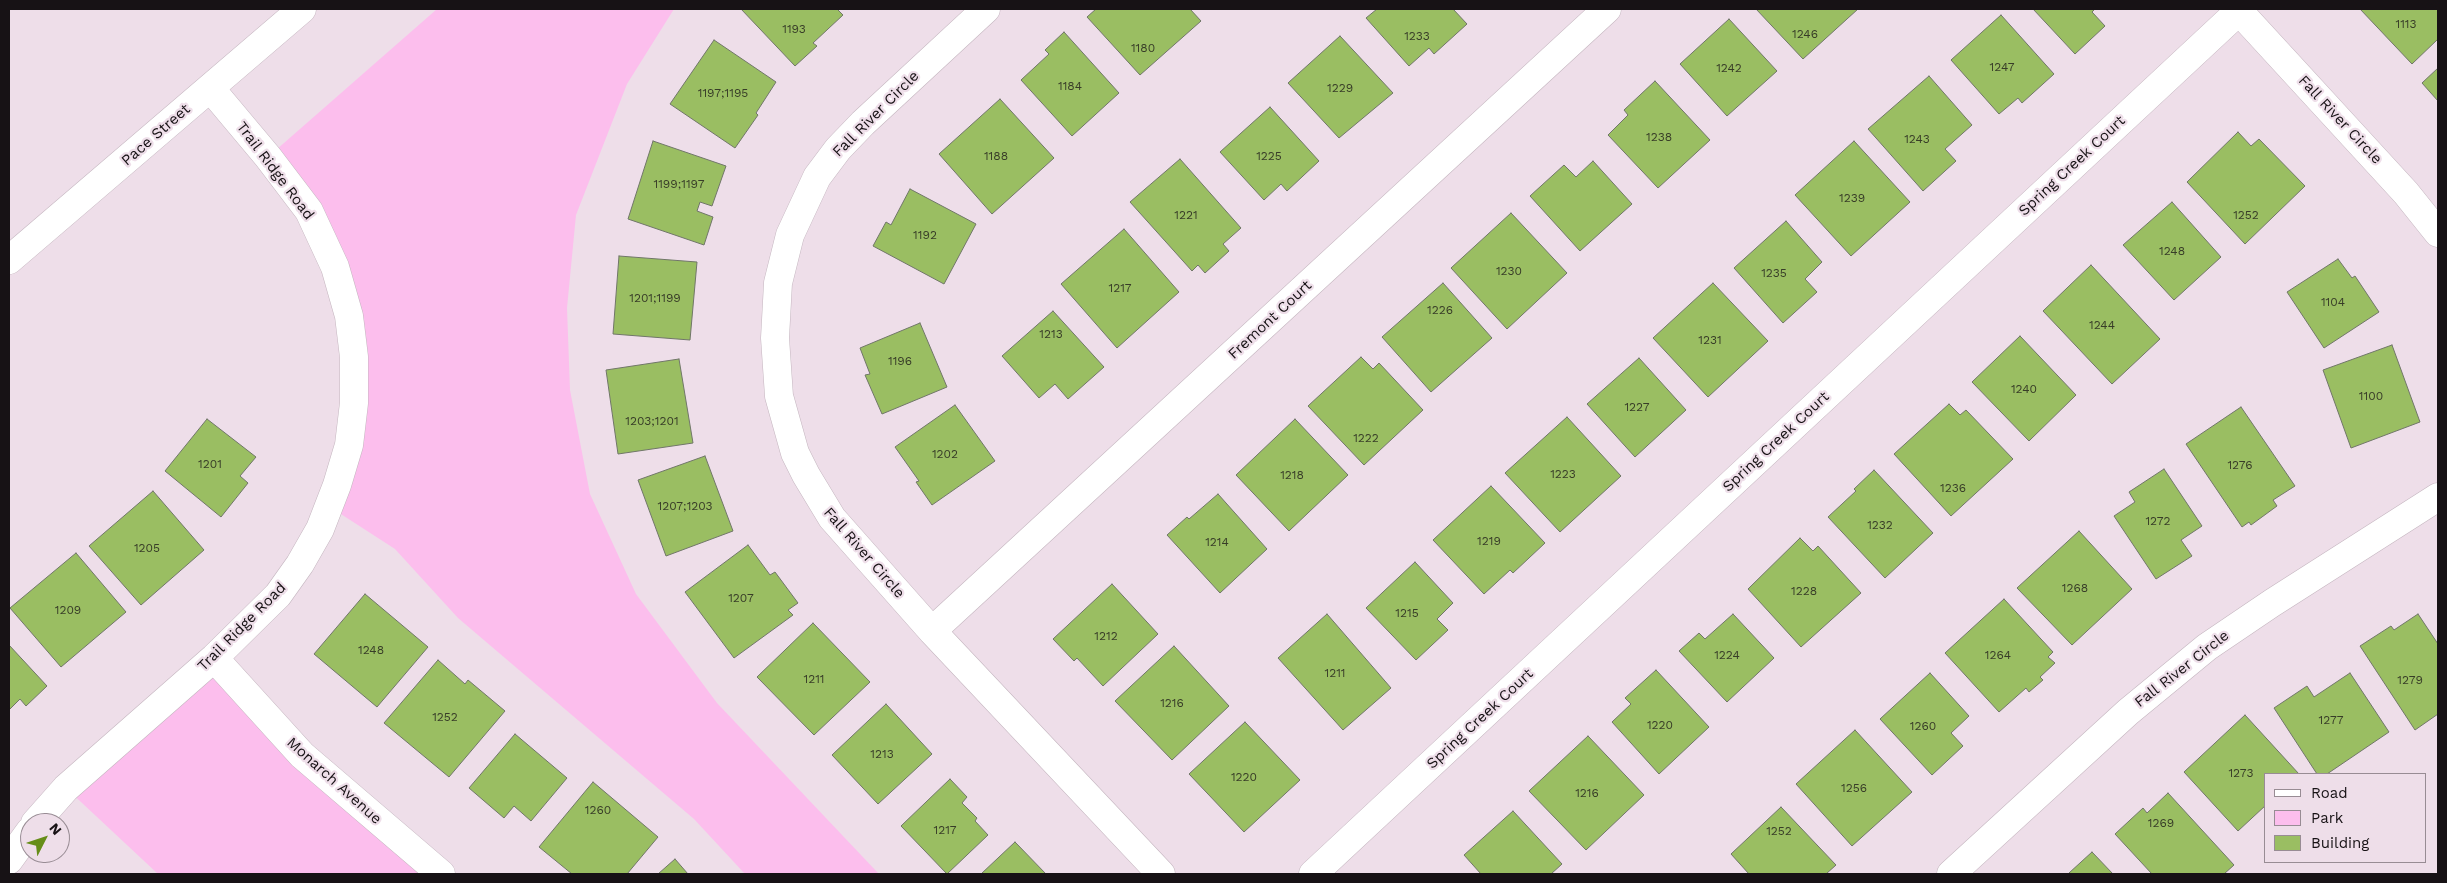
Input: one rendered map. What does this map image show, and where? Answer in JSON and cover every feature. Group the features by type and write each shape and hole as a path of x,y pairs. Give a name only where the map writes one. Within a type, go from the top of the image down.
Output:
{"street":[{"name":"Pace Street","path":"9,260 302,9"},
{"name":"Fall River Circle","path":"986,9 863,122 838,149 817,177 800,212 784,255 775,307 776,367 780,396 795,453 832,518 932,631 1161,874"},
{"name":"Fremont Court","path":"932,631 1607,9"},
{"name":"Fall River Circle","path":"2238,10 2406,193 2438,233"},
{"name":"Spring Creek Court","path":"1312,874 2238,10"},
{"name":"Trail Ridge Road","path":"44,813 66,788 214,658 278,595 300,564 320,529 337,485 349,445 354,403 354,358 349,316 335,267 309,211 268,157 210,88"},
{"name":"Fall River Circle","path":"1951,874 2128,712 2207,648 2272,603 2438,497"},
{"name":"Monarch Avenue","path":"214,658 302,755 441,874"},
{"path":"9,860 20,844"}],"green space":[{"path":"437,9 674,9 627,84 576,215 567,308 570,390 590,494 636,594 717,703 879,874 745,874 694,819 458,618 395,549 330,507 349,316 268,157"},
{"path":"214,658 441,874 158,874 66,788"}],"building":[{"path":"741,9 837,9 843,15 813,43 817,46 795,66"},
{"path":"1096,9 1190,9 1201,21 1140,75 1087,17"},
{"path":"1377,9 1453,9 1467,24 1434,54 1429,48 1409,66 1366,18"},
{"path":"1756,9 1858,9 1803,59"},
{"path":"2033,9 2095,9 2092,12 2105,26 2075,54"},
{"path":"2360,9 2438,9 2438,39 2412,64"},
{"path":"2001,15 2054,74 2022,103 2018,98 1999,114 1951,60"},
{"path":"1729,19 1777,71 1727,116 1680,64"},
{"path":"1064,32 1119,93 1072,136 1021,80 1049,54 1045,50"},
{"path":"1340,36 1393,93 1339,138 1288,83"},
{"path":"714,40 776,82 756,113 758,115 735,148 670,104"},
{"path":"2438,68 2438,101 2422,83"},
{"path":"1929,76 1972,125 1945,149 1956,161 1923,191 1868,129"},
{"path":"1655,81 1710,140 1658,188 1608,135 1628,115 1624,110"},
{"path":"1000,99 1054,158 992,214 939,154"},
{"path":"1270,107 1319,161 1287,191 1281,184 1264,200 1220,152"},
{"path":"2238,132 2251,146 2259,139 2305,186 2245,244 2187,182"},
{"path":"653,141 726,166 712,206 700,202 697,211 713,217 704,245 628,219"},
{"path":"1854,141 1910,202 1851,256 1795,195"},
{"path":"1180,159 1241,228 1223,244 1229,251 1205,273 1198,265 1192,271 1130,202"},
{"path":"1593,161 1632,204 1580,251 1530,196 1564,165 1576,177"},
{"path":"910,189 976,224 944,284 873,246 886,222 891,225"},
{"path":"2172,202 2221,257 2174,300 2123,245"},
{"path":"1511,213 1567,273 1507,329 1451,268"},
{"path":"1786,221 1822,262 1805,279 1817,292 1783,323 1734,268"},
{"path":"1124,229 1179,292 1117,348 1061,284"},
{"path":"619,256 697,262 690,340 613,334"},
{"path":"2338,259 2352,278 2355,276 2379,312 2324,348 2287,292"},
{"path":"2091,265 2160,339 2112,384 2043,311"},
{"path":"1443,283 1492,338 1431,392 1382,337"},
{"path":"1713,283 1768,341 1708,397 1653,338"},
{"path":"1053,311 1104,367 1068,399 1055,384 1039,398 1002,356"},
{"path":"920,323 947,387 882,414 865,375 870,374 860,348"},
{"path":"2020,336 2076,395 2029,441 1972,382"},
{"path":"2392,345 2420,422 2351,448 2323,370"},
{"path":"1361,357 1373,369 1379,363 1423,410 1364,465 1308,406"},
{"path":"1639,358 1686,410 1635,457 1587,404"},
{"path":"679,359 693,443 618,454 606,370"},
{"path":"1949,404 1960,415 1966,410 2013,459 1951,516 1894,454"},
{"path":"955,405 995,461 932,505 916,482 919,481 895,447"},
{"path":"2241,407 2295,486 2273,500 2277,506 2251,525 2249,522 2242,527 2186,444"},
{"path":"1567,417 1621,476 1560,532 1505,473"},
{"path":"207,419 256,457 240,476 248,483 221,517 165,471"},
{"path":"1295,419 1348,475 1289,531 1236,475"},
{"path":"705,456 733,531 666,556 638,480"},
{"path":"2164,469 2202,526 2181,540 2192,556 2156,579 2114,516 2135,502 2129,492"},
{"path":"1874,470 1933,533 1885,578 1828,517 1856,491 1854,489"},
{"path":"1491,486 1545,543 1513,573 1510,570 1484,594 1433,540"},
{"path":"153,491 204,550 141,605 89,546"},
{"path":"1218,494 1267,549 1220,593 1167,535"},
{"path":"2079,531 2132,589 2072,645 2017,588"},
{"path":"1800,538 1813,551 1818,546 1861,593 1801,647 1748,589"},
{"path":"748,545 770,575 775,572 798,603 788,610 793,615 734,658 685,592"},
{"path":"76,553 126,612 61,667 10,608"},
{"path":"1415,562 1453,603 1437,619 1448,630 1416,660 1366,608"},
{"path":"1112,584 1158,634 1103,686 1077,658 1074,661 1053,639"},
{"path":"365,594 428,647 377,707 314,654"},
{"path":"2004,599 2053,652 2048,657 2055,663 2040,677 2043,680 2029,692 2026,688 1999,712 1945,653"},
{"path":"1327,614 1391,688 1343,730 1278,658"},
{"path":"1733,614 1774,658 1727,702 1679,651 1699,633 1705,639"},
{"path":"2418,614 2438,644 2438,714 2415,730 2360,646 2391,626 2394,630"},
{"path":"813,623 870,682 814,735 757,677"},
{"path":"9,645 47,686 26,706 20,699 9,710"},
{"path":"1174,646 1229,706 1172,760 1115,701"},
{"path":"438,660 465,684 468,680 505,711 449,777 384,723"},
{"path":"1656,670 1709,727 1659,774 1612,722 1631,704 1625,698"},
{"path":"1930,673 1969,716 1951,733 1963,746 1932,775 1880,719"},
{"path":"2350,673 2389,732 2328,773 2316,773 2274,708 2307,686 2314,697"},
{"path":"886,704 932,754 878,804 832,755"},
{"path":"2245,715 2298,773 2264,773 2264,807 2238,831 2184,772"},
{"path":"1245,722 1300,780 1244,832 1189,774"},
{"path":"1855,730 1912,792 1852,846 1796,784"},
{"path":"515,734 567,778 531,821 514,806 504,818 469,788"},
{"path":"1588,736 1644,795 1586,850 1529,791"},
{"path":"950,779 967,797 962,803 977,818 975,821 988,835 947,874 901,826"},
{"path":"593,782 658,837 627,874 572,874 539,847"},
{"path":"2168,793 2234,865 2224,874 2152,874 2115,834 2143,808 2147,813"},
{"path":"1781,807 1836,865 1826,874 1749,874 1731,854"},
{"path":"1513,811 1562,864 1551,874 1481,874 1464,855"},
{"path":"1015,842 1046,874 981,874"},
{"path":"2092,852 2113,874 2069,873"},
{"path":"675,859 688,874 658,874"}]}
